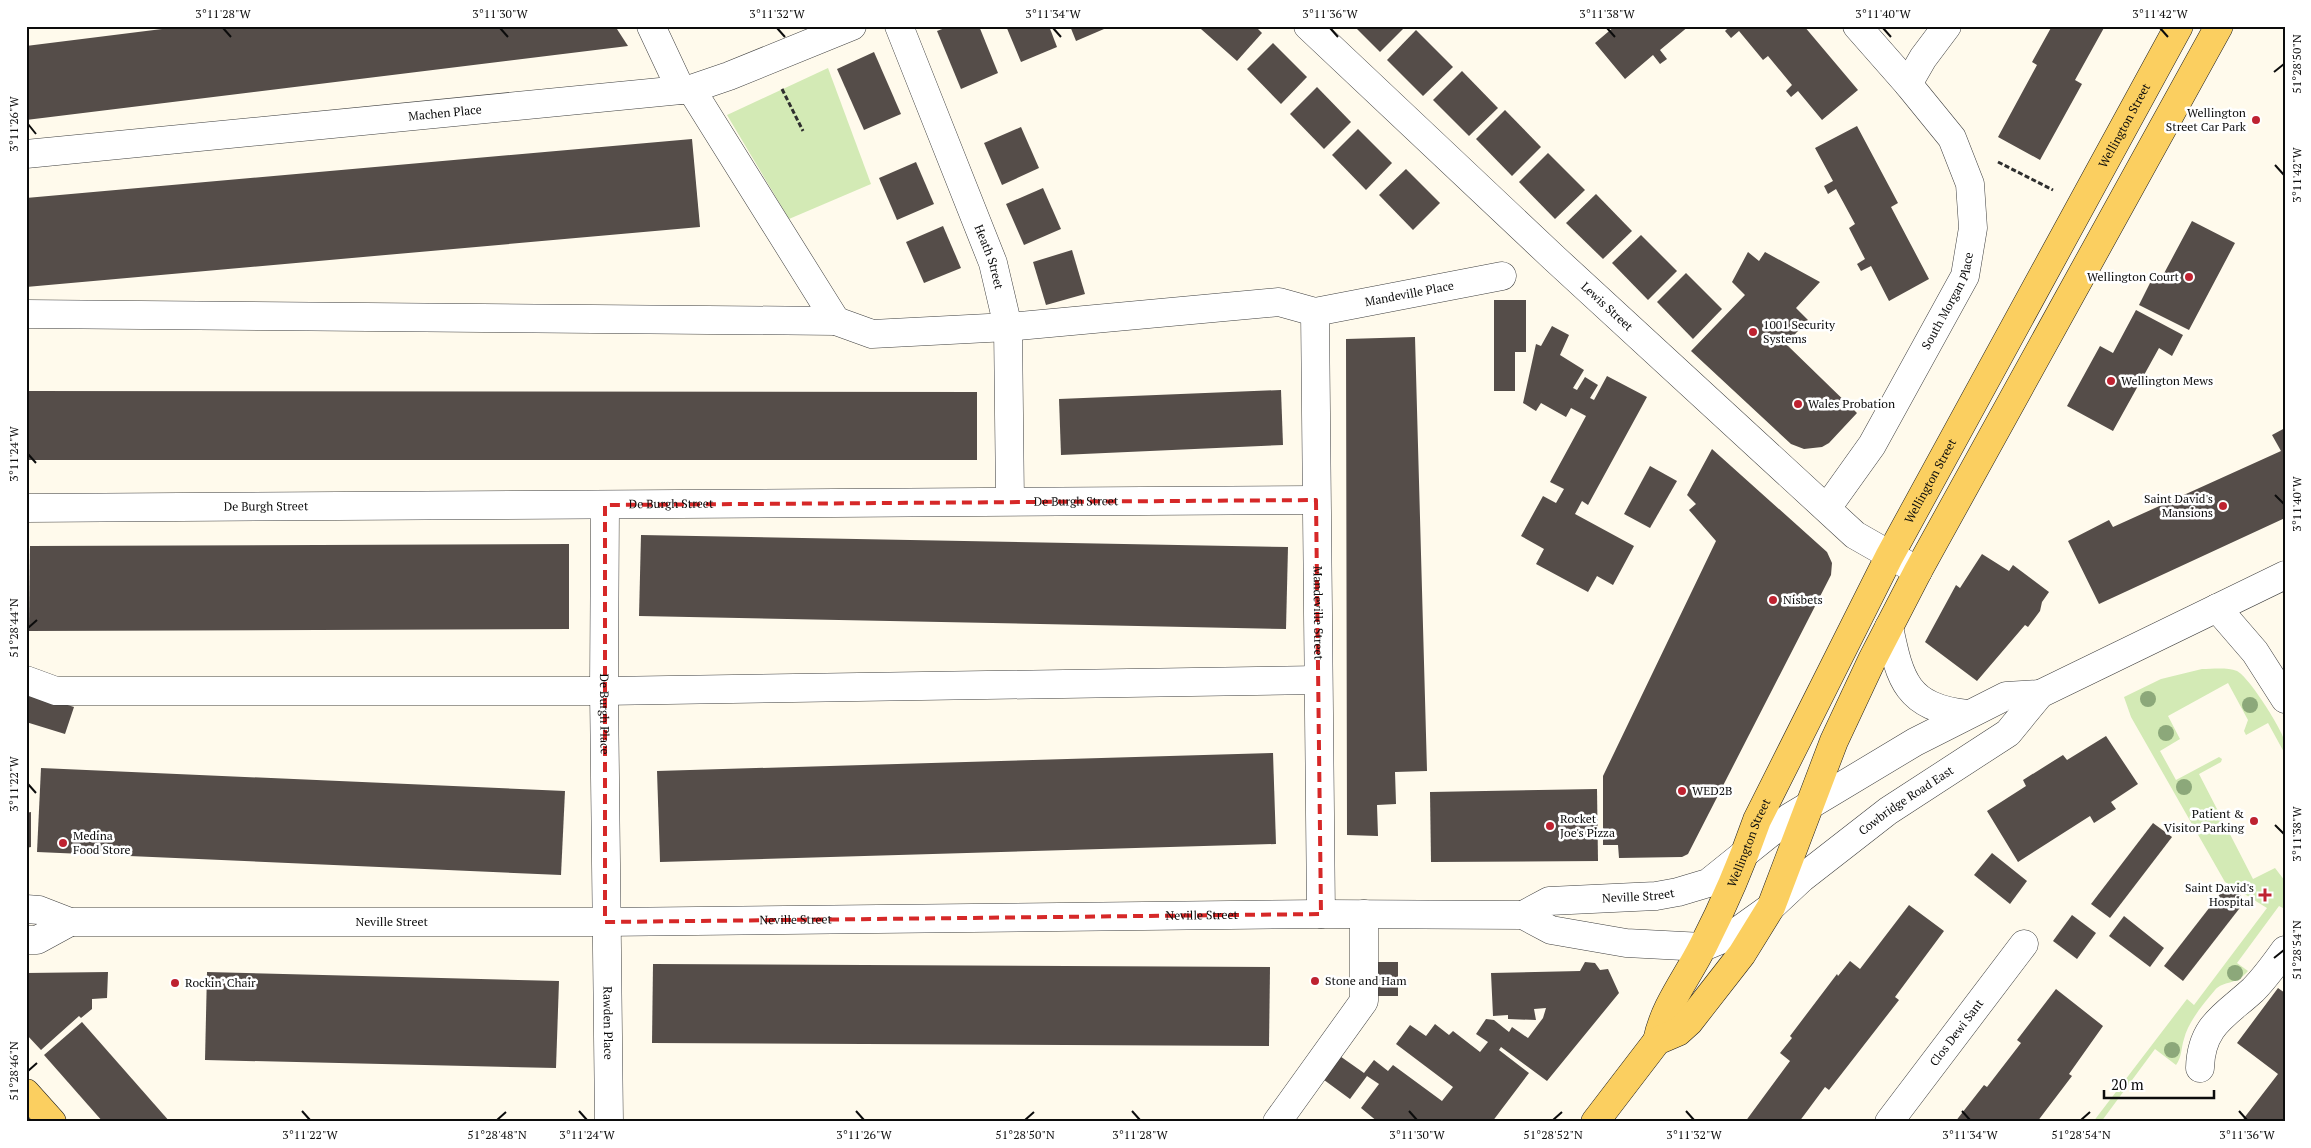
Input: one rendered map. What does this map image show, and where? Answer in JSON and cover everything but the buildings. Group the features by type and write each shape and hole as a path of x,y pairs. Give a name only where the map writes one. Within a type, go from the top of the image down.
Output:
{"main road":[{"name":"Wellington Street","path":"1703,947 1745,855 1757,820 1889,557 2179,26"},
{"path":"1771,907 1812,804 1834,740 1889,627 1918,571 2219,26"},
{"name":"Cowbridge Road East","path":"1656,1041 1678,1032 1688,1022 1742,954 1771,907"},
{"name":"Cowbridge Road East","path":"1595,1122 1656,1041 1661,1021 1703,947"},
{"path":"26,1093 52,1122"}],"street":[{"path":"651,26 686,89 780,230 836,321"},
{"name":"Machen Place","path":"26,154 686,89 767,61 852,26"},
{"name":"Heath Street","path":"899,26 992,262 1008,327 1010,501"},
{"name":"Lewis Street","path":"1308,26 1554,258 1855,535 1889,557 1918,571"},
{"name":"South Morgan Place","path":"1827,508 1872,445 1965,276 1973,228 1970,184 1952,138 1857,26"},
{"path":"1908,84 1923,58 1947,26"},
{"name":"Mandeville Place","path":"1315,312 1502,276"},
{"path":"26,314 836,321 872,334 1008,327 1279,302 1315,312"},
{"name":"Mandeville Street","path":"1315,312 1321,914"},
{"name":"De Burgh Street","path":"26,508 1316,500"},
{"name":"De Burgh Place","path":"605,505 605,922"},
{"name":"Cowbridge Road East","path":"1745,855 1770,831 1812,804 1909,745 1967,714 2006,696 2040,694 2284,576"},
{"path":"2217,608 2255,652 2285,699"},
{"path":"1889,627 1900,674 1913,693 1932,707 1943,711 1967,714"},
{"path":"26,680 56,691 604,691 1318,680"},
{"name":"Cowbridge Road East","path":"1703,947 1732,935 1771,907 1802,878 1873,822 2008,733 2040,694"},
{"name":"Neville Street","path":"26,909 39,910 70,922 605,922 1321,914 1523,915 1550,901 1648,896 1678,892 1708,883 1745,855"},
{"path":"1277,1122 1364,1001 1364,914"},
{"name":"Neville Street","path":"1523,915 1551,930 1626,943 1703,947"},
{"name":"Neville Street","path":"26,940 37,940 70,922"},
{"name":"Rawden Place","path":"605,922 609,1122"},
{"name":"Clos Dewi Sant","path":"1889,1122 2024,944"},
{"path":"2200,1068 2200,1054 2206,1036 2216,1022 2253,990 2285,950"}],"path":[{"path":"767,61 803,131"},
{"path":"1952,138 2082,206"}],"highlighted area":[{"path":"1316,500 1321,914 605,922 605,505"}],"green space":[{"path":"828,68 871,184 789,219 727,115"},
{"path":"2202,669 2229,669 2237,671 2242,675 2257,693 2283,735 2285,754 2268,723 2246,735 2244,731 2248,720 2228,683 2168,716 2180,739 2160,751 2176,780 2219,757 2222,759 2221,762 2199,774 2253,879 2275,868 2285,881 2285,909 2279,906 2237,963 2248,971 2239,979 2218,987 2197,1013 2186,1033 2176,1065 2155,1049 2101,1122 2093,1122 2187,999 2194,1005 2267,908 2225,882 2131,717 2124,697 2161,679"}],"place":[{"name":"Wellington Street Car Park","path":"2256,120"},
{"name":"Wellington Court","path":"2189,277"},
{"name":"1001 Security Systems","path":"1753,332"},
{"name":"Wellington Mews","path":"2111,381"},
{"name":"Wales Probation","path":"1798,404"},
{"name":"Saint David's Mansions","path":"2223,506"},
{"name":"Nisbets","path":"1773,600"},
{"name":"WED2B","path":"1682,791"},
{"name":"Patient & Visitor Parking","path":"2254,821"},
{"name":"Rocket Joe's Pizza","path":"1550,826"},
{"name":"Medina Food Store","path":"63,843"},
{"name":"Saint David's Hospital","path":"2265,895"},
{"name":"Stone and Ham","path":"1315,981"},
{"name":"Rockin' Chair","path":"175,983"}]}
